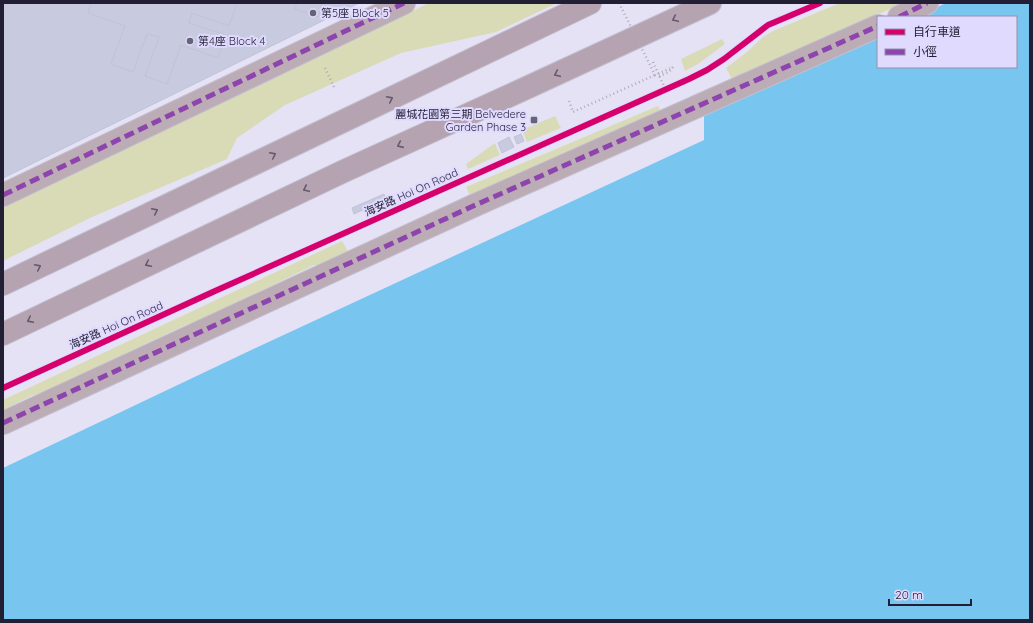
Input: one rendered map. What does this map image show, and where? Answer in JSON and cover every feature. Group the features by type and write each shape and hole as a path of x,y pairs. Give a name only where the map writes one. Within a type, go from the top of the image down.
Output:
{"main road":[{"path":"3,284 590,3"},
{"path":"3,334 342,172 710,3"}],"street":[{"path":"3,195 404,3"},
{"path":"901,16 927,3"},
{"path":"3,423 471,207 877,26"}],"path":[{"path":"619,3 655,75"},
{"path":"569,101 573,112 673,67 669,72 659,76"},
{"path":"659,93 672,88"}],"green space":[{"path":"429,3 557,3 496,32 401,53 285,105 237,138 227,159 92,217 3,261 3,207"},
{"path":"840,3 903,3 733,81 726,68 747,52 763,37 773,31"},
{"path":"722,39 725,44 698,64 685,71 681,59"},
{"path":"658,106 663,116 472,200 466,187"},
{"path":"555,116 561,128 527,142 522,130"},
{"path":"495,143 500,155 468,169 466,164"},
{"path":"342,241 349,253 326,265 314,265 232,305 224,312 202,324 188,324 105,363 101,371 53,393 39,393 3,410 3,400"}],"water":[{"path":"946,3 1030,3 1030,620 3,620 3,468 262,345 704,140 704,115 877,34 877,68 1017,68 1017,16 918,16"}],"building":[{"path":"3,3 359,3 3,178"},
{"name":"第4座 Block 4","path":"91,3 237,4 229,26 192,13 189,23 226,35 218,58 181,45 167,84 145,76 159,37 147,34 133,72 111,64 125,26 88,13"},
{"name":"第5座 Block 5","path":"297,3 322,3 318,17 295,9"},
{"path":"521,134 524,141 517,144 514,137"},
{"path":"509,137 514,147 502,153 498,143"},
{"path":"384,194 386,199 354,214 352,208"}],"marked path":[{"path":"3,195 404,3"},
{"path":"901,16 927,3"},
{"path":"3,423 471,207 877,26"}],"cycle path":[{"name":"海安路 Hoi On Road","path":"3,388 215,291 689,79 724,59 768,25 820,3"}],"place":[{"name":"第5座 Block 5","path":"313,13"},
{"name":"第4座 Block 4","path":"190,41"},
{"name":"麗城花園第三期 Belvedere Garden Phase 3","path":"534,120"}]}
